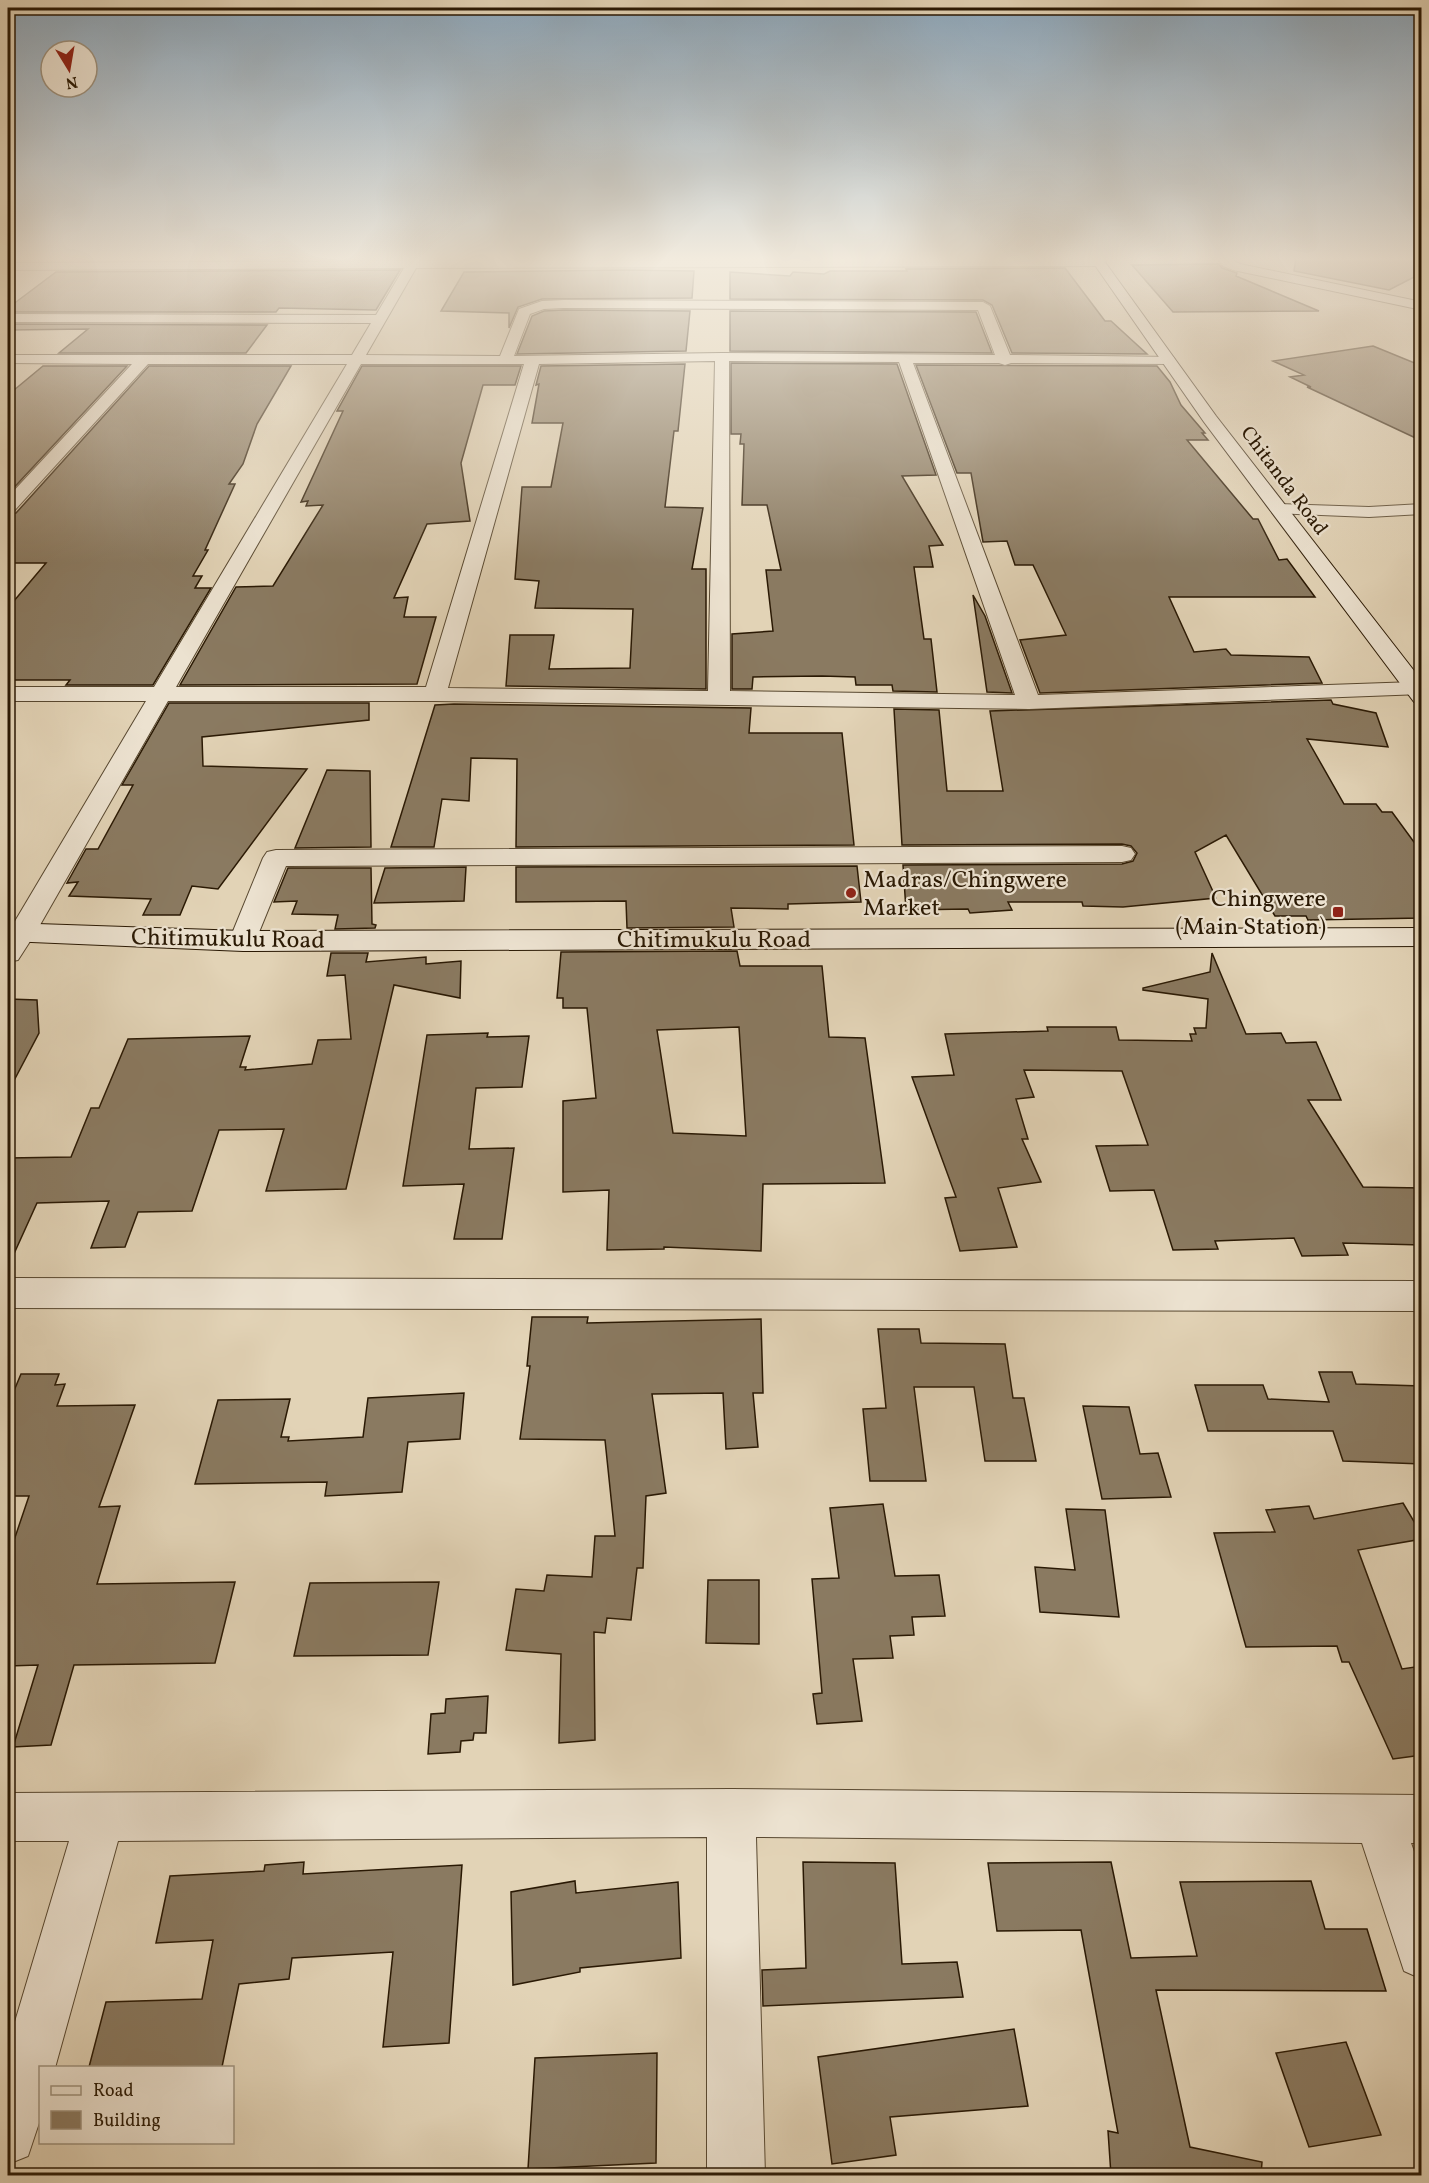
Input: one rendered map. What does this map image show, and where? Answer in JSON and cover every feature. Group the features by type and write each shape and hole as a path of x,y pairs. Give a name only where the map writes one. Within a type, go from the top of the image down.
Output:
{"street":[{"path":"8,507 143,360"},
{"path":"12,939 163,695 356,360"},
{"path":"486,360 509,360"},
{"path":"435,694 533,360"},
{"path":"719,698 722,360"},
{"path":"897,360 1168,360"},
{"path":"905,360 1029,702"},
{"name":"Chitanda Road","path":"1168,360 1418,693"},
{"path":"1279,509 1419,511"},
{"path":"8,694 435,694 1029,702 1418,693"},
{"path":"243,941 276,858 1122,854"},
{"name":"Chitimukulu Road","path":"12,939 243,941 1422,937"},
{"path":"8,1293 1422,1296"},
{"path":"731,1813 736,2175"},
{"path":"8,1817 731,1813 1400,1819 1422,1953"},
{"path":"8,2136 101,1816"}],"building":[{"path":"1407,360 1422,366 1422,441 1307,387 1311,387 1290,377 1304,375 1273,361"},
{"path":"731,363 897,364 936,475 902,476 943,545 929,546 933,567 914,567 924,639 931,639 937,692 893,691 892,685 856,685 855,677 822,676 753,677 752,689 732,689 732,634 773,631 766,570 781,570 767,505 742,505 744,444 740,444 741,434 731,434"},
{"path":"685,364 678,431 674,431 665,507 703,508 692,569 706,569 706,689 506,686 510,635 554,635 549,669 630,668 633,609 535,608 539,581 515,579 522,487 551,487 563,423 532,423 539,384 536,385 541,366"},
{"path":"916,365 1157,366 1170,382 1181,405 1205,433 1202,433 1208,440 1187,440 1253,519 1258,519 1279,560 1287,559 1315,597 1169,597 1194,652 1226,649 1231,655 1309,657 1322,683 1040,693 1020,640 1066,635 1033,565 1015,565 1007,541 983,542 971,473 957,473"},
{"path":"43,366 127,366 8,494 8,395"},
{"path":"149,366 291,366 257,424 243,464 229,484 235,484 205,550 208,550 193,576 202,576 195,588 211,588 153,685 66,685 70,680 8,680 8,608 46,563 8,563 8,514 16,513"},
{"path":"362,366 521,366 515,385 483,385 461,463 470,521 427,524 394,598 408,597 404,617 436,617 417,684 180,685 236,587 273,586 323,505 306,506 308,501 301,502 343,411 337,411"},
{"path":"973,595 985,616 1012,693 987,692"},
{"path":"1331,700 1333,704 1376,713 1388,747 1307,739 1344,804 1376,804 1382,812 1392,812 1422,853 1422,918 1308,920 1306,916 1275,916 1226,835 1195,852 1216,898 1123,907 1083,906 1082,902 1008,902 1012,910 970,913 968,909 906,910 903,865 1122,864 1133,861 1137,853 1131,846 1122,844 902,845 894,709 939,710 947,791 1003,791 990,711"},
{"path":"169,703 369,703 369,720 202,737 203,766 307,769 218,889 192,886 180,915 143,915 151,899 69,896 78,882 67,883 86,849 98,849 133,785 122,785"},
{"path":"435,705 751,708 749,733 842,733 854,845 516,847 517,759 471,758 469,801 442,799 434,847 391,847"},
{"path":"327,770 370,771 371,847 295,848"},
{"path":"857,866 861,902 788,904 788,909 731,908 734,927 627,928 626,901 516,902 516,867"},
{"path":"466,867 464,901 374,903 385,868"},
{"path":"288,868 371,868 372,924 376,925 375,928 335,929 338,915 292,914 297,901 274,902"},
{"path":"737,951 740,966 822,966 829,1037 865,1038 885,1183 763,1184 761,1251 664,1247 664,1249 607,1250 609,1190 563,1192 563,1101 596,1098 587,1008 563,1008 563,998 557,998 561,952","holes":["739,1027 746,1136 673,1133 657,1030"]},
{"path":"331,953 368,953 366,962 426,957 426,964 461,961 460,998 394,985 346,1189 266,1191 284,1129 219,1130 192,1211 138,1212 125,1247 91,1248 109,1201 37,1203 8,1267 8,1158 71,1157 91,1108 99,1108 128,1039 250,1036 240,1067 246,1067 245,1070 312,1064 318,1040 351,1039 345,975 327,976"},
{"path":"1212,953 1246,1034 1281,1033 1286,1043 1316,1042 1341,1100 1308,1100 1363,1187 1422,1188 1422,1245 1343,1243 1348,1255 1302,1256 1294,1238 1215,1241 1218,1249 1173,1250 1154,1190 1110,1191 1096,1146 1148,1145 1122,1071 1024,1070 1034,1097 1016,1099 1028,1139 1022,1139 1041,1182 998,1188 1017,1247 960,1251 945,1198 956,1197 912,1077 954,1075 945,1034 1048,1031 1047,1027 1116,1027 1119,1040 1192,1041 1190,1034 1196,1034 1194,1028 1206,1028 1208,999 1143,990 1143,988 1210,972"},
{"path":"8,999 37,1000 39,1033 8,1092"},
{"path":"488,1033 487,1037 529,1036 522,1087 476,1088 469,1149 514,1148 502,1239 454,1239 464,1184 403,1186 427,1035"},
{"path":"532,1317 588,1317 587,1323 761,1319 763,1393 753,1393 758,1447 726,1449 723,1393 652,1394 666,1493 646,1496 643,1568 637,1568 631,1620 607,1618 605,1633 594,1632 595,1740 559,1743 561,1654 506,1650 516,1589 544,1591 547,1575 592,1577 595,1536 615,1536 605,1440 520,1439 530,1366 527,1366"},
{"path":"878,1329 919,1329 921,1343 1005,1344 1013,1398 1024,1398 1036,1461 985,1461 974,1387 914,1387 926,1481 870,1481 863,1409 886,1408"},
{"path":"1319,1372 1352,1372 1356,1384 1422,1386 1422,1464 1343,1461 1333,1431 1208,1431 1195,1385 1263,1385 1268,1399 1329,1402"},
{"path":"21,1374 59,1374 55,1385 65,1384 57,1406 135,1405 99,1507 120,1506 97,1584 235,1582 215,1663 74,1665 51,1745 13,1747 38,1665 8,1666 8,1558 29,1496 8,1496 8,1405"},
{"path":"464,1393 460,1439 408,1442 402,1492 325,1496 327,1482 195,1484 218,1400 290,1399 281,1437 289,1437 288,1441 363,1437 368,1398"},
{"path":"1083,1406 1129,1407 1140,1454 1158,1453 1171,1497 1102,1499"},
{"path":"1403,1503 1422,1535 1422,1539 1358,1550 1402,1669 1415,1667 1422,1681 1422,1755 1393,1759 1349,1662 1342,1662 1337,1646 1246,1647 1214,1533 1275,1532 1266,1510 1309,1506 1314,1519"},
{"path":"883,1504 895,1576 939,1575 945,1616 912,1617 914,1635 890,1636 893,1658 853,1659 862,1721 817,1724 813,1694 822,1693 812,1579 839,1578 830,1508"},
{"path":"1066,1509 1105,1510 1119,1617 1040,1612 1035,1567 1075,1570"},
{"path":"708,1580 759,1580 759,1644 706,1643"},
{"path":"439,1582 428,1655 294,1656 310,1583"},
{"path":"488,1696 486,1733 474,1733 473,1740 461,1741 460,1752 428,1754 431,1714 445,1713 446,1699"},
{"path":"304,1862 303,1874 462,1865 449,2043 383,2047 393,1952 292,1958 289,1979 239,1984 222,2066 89,2066 106,2002 202,1999 213,1940 156,1943 170,1876 264,1871 265,1865"},
{"path":"803,1862 895,1863 902,1964 957,1962 963,1997 763,2006 762,1970 806,1968"},
{"path":"1111,1862 1131,1958 1197,1956 1180,1882 1311,1881 1325,1929 1367,1929 1386,1991 1156,1990 1190,2147 1262,2162 1261,2175 1111,2175 1108,2131 1118,2133 1081,1930 997,1931 988,1863"},
{"path":"575,1881 576,1893 678,1882 681,1958 580,1968 580,1972 513,1985 511,1892"},
{"path":"1014,2029 1028,2106 890,2117 896,2155 832,2164 818,2057"},
{"path":"1346,2042 1381,2135 1309,2147 1276,2053"},
{"path":"657,2053 656,2163 528,2169 535,2058"}],"place":[{"name":"Madras/Chingwere Market","path":"851,893"},
{"name":"Chingwere (Main Station)","path":"1338,912"}]}
